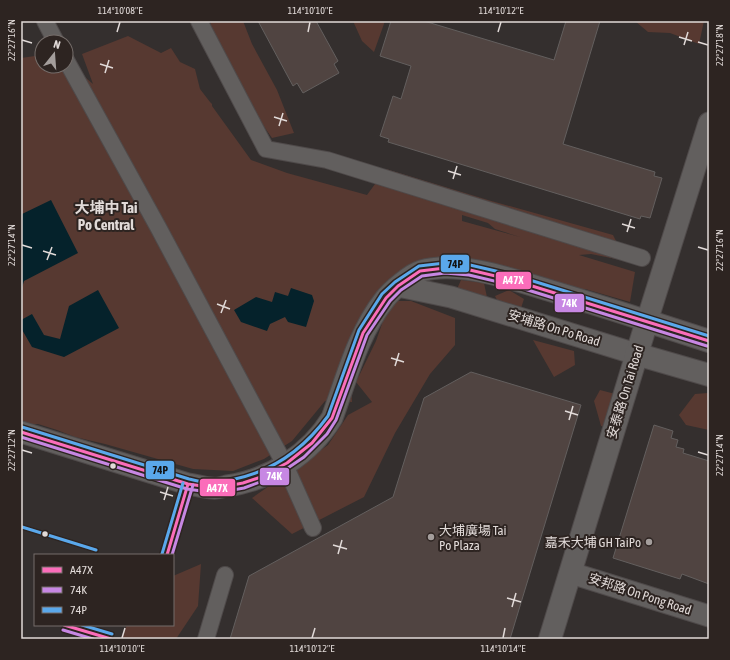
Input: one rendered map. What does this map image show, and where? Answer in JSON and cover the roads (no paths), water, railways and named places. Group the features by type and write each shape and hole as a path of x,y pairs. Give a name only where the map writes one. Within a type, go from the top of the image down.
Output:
{"street":[{"path":"45,21 52,34"},
{"path":"199,21 266,149 327,160 642,258"},
{"path":"74,74 158,227 285,465 313,528"},
{"name":"安泰路 On Tai Road","path":"550,639 636,354 709,123"},
{"path":"21,432 188,484 213,488 257,480 285,465 302,452 325,430 332,418 363,333 386,298 398,286 420,271 445,268 470,270 531,285 709,341"},
{"name":"安埔路 On Po Road","path":"398,286 451,296 709,376"},
{"name":"安邦路 On Pong Road","path":"571,572 709,616"},
{"path":"206,639 225,576"}],"water":[{"path":"51,200 78,253 24,281 21,291 21,216 22,214"},
{"path":"291,288 312,295 314,301 306,327 288,322 285,317 270,324 267,331 241,322 234,310 256,297 272,302 275,292 288,296"},
{"path":"98,290 119,328 64,357 32,347 21,328 21,320 32,314 44,335 60,339 69,306"}],"place":[{"name":"大埔廣場 Tai Po Plaza","path":"431,537"},
{"name":"嘉禾大埔 GH TaiPo","path":"649,542"}],"district":[{"name":"大埔中 Tai Po Central","path":"106,216"}]}
